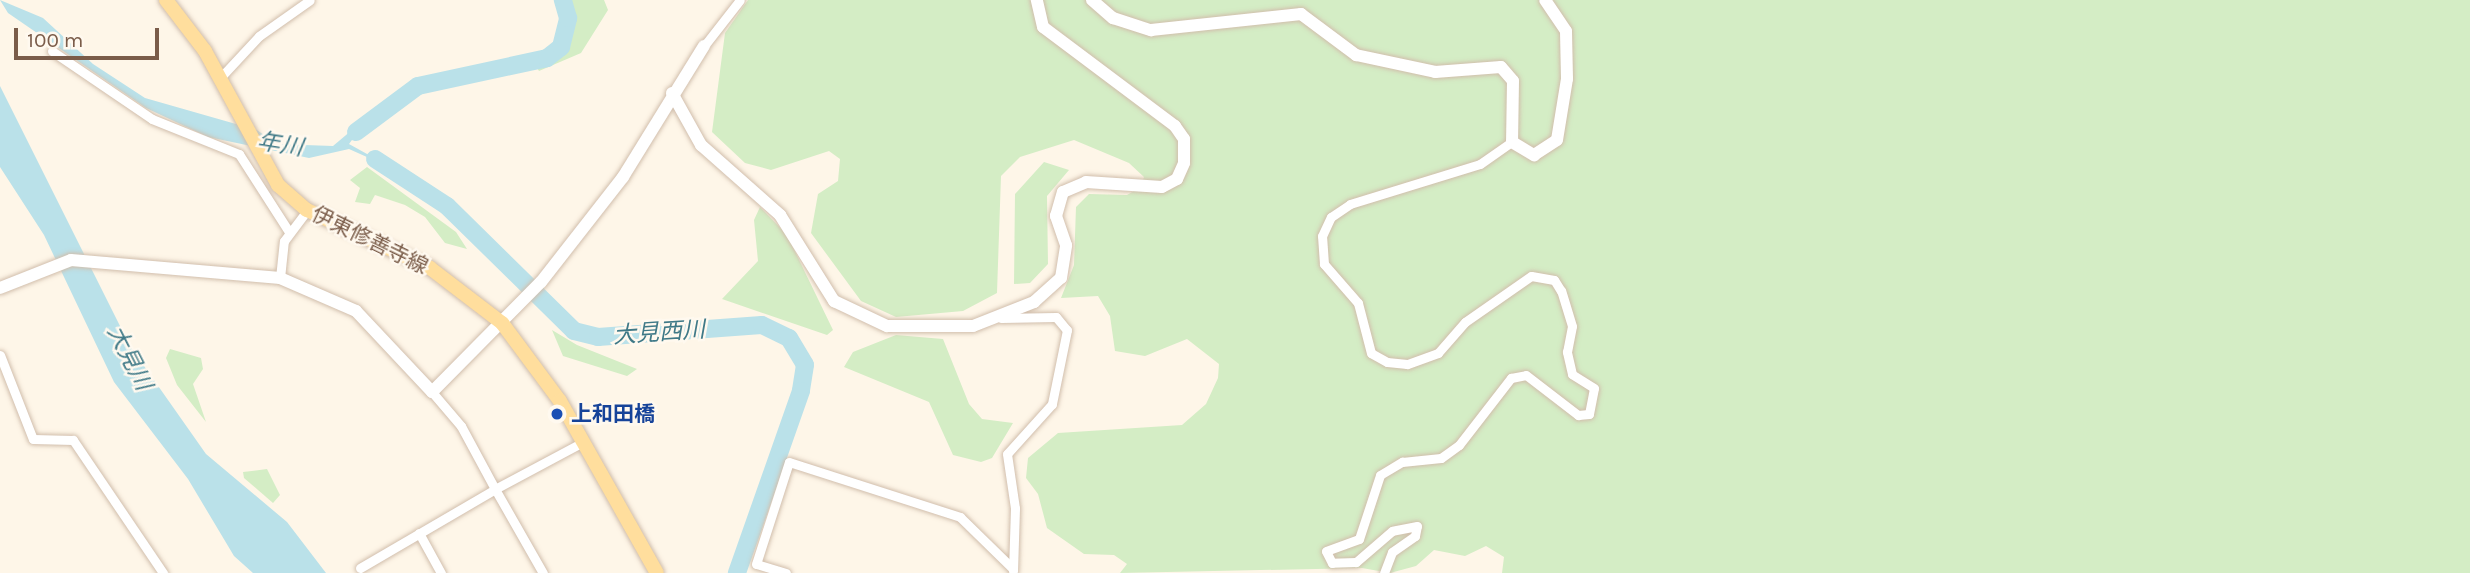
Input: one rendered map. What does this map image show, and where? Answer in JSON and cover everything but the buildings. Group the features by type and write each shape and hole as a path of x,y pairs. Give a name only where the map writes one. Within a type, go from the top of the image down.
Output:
{"main road":[{"name":"伊東修善寺線","path":"166,0 219,78 259,156 278,185 307,210 421,262 502,323 583,442 657,573"}],"street":[{"path":"219,78 260,36 310,0"},
{"path":"432,392 541,282 623,177 671,93 740,0"},
{"path":"1001,318 1061,278 1068,260 1056,204 1063,192 1086,182 1162,187 1177,179 1184,163 1184,139 1175,125 1043,27 1037,0"},
{"path":"1092,0 1113,19 1151,30 1301,14 1356,55 1436,72 1501,66 1513,81 1512,142"},
{"path":"1512,142 1527,153 1543,153 1560,130 1567,43 1545,0"},
{"path":"52,51 152,119 239,154 289,232"},
{"path":"671,93 701,145 780,215 821,288 850,313 917,328 1001,318 1056,317 1068,330 1052,404 1007,454 1014,508 1013,571"},
{"path":"1384,573 1392,552 1415,536 1416,526 1392,531 1356,562 1332,563 1326,551 1359,538 1380,475 1402,461 1441,458 1459,445 1511,378 1526,375 1578,415 1589,414 1594,388 1572,374 1567,352 1572,326 1561,291 1554,280 1531,276 1465,322 1438,353 1407,364 1387,362 1371,353 1358,303 1324,264 1322,236 1331,217 1350,204 1480,164 1512,142"},
{"path":"280,278 289,232 307,210"},
{"path":"0,288 41,267 71,260 280,278 356,311 461,426 543,573"},
{"path":"0,355 33,439 73,440 163,573"},
{"path":"360,568 495,489 583,442"},
{"path":"786,573 756,564 789,462 960,517 1013,571"},
{"path":"419,533 441,573"}],"green space":[{"path":"568,0 604,0 608,10 581,53 539,71 536,66 565,50 573,33"},
{"path":"748,0 2470,0 2470,573 1502,573 1504,557 1486,546 1465,556 1434,550 1416,566 1390,573 1362,568 1120,573 1127,564 1114,555 1084,554 1047,528 1038,494 1026,478 1028,458 1058,433 1182,425 1206,404 1218,378 1219,364 1187,339 1145,356 1115,351 1110,316 1098,296 1061,298 1074,265 1076,207 1089,194 1127,195 1141,187 1144,177 1129,163 1074,140 1020,157 1001,176 997,293 963,311 896,317 861,301 811,233 818,194 838,181 840,159 829,151 771,170 745,163 712,132 725,33"},
{"path":"1044,162 1069,170 1047,196 1048,264 1030,283 1014,284 1015,194"},
{"path":"367,167 456,232 467,249 445,243 425,217 405,205 375,195 370,204 355,202 360,188 350,180"},
{"path":"760,207 787,235 833,330 827,335 722,299 758,261 754,220"},
{"path":"552,330 577,345 637,369 627,376 563,356"},
{"path":"896,335 943,339 969,404 982,419 1013,423 992,458 981,462 953,455 929,402 844,367 853,352"},
{"path":"170,349 201,358 203,369 193,384 206,422 177,385 166,358"},
{"path":"267,469 280,495 273,503 244,478 243,472"}],"water":[{"path":"0,0 43,18 93,64 145,98 257,130 276,144 333,146 371,114 349,144 396,170 349,149 309,158 208,137 146,108 8,13"},
{"name":"大見川","path":"0,86 130,346 206,454 287,522 326,573 253,573 234,556 188,479 114,382 44,235 0,167"}],"waterway":[{"name":"年川","path":"356,132 418,86 547,58 561,47 568,18 563,0"},
{"name":"大見西川","path":"375,159 447,206 574,331 598,337 762,325 789,338 805,365 801,391 737,573"}],"place":[{"name":"上和田橋","path":"557,414"}]}
